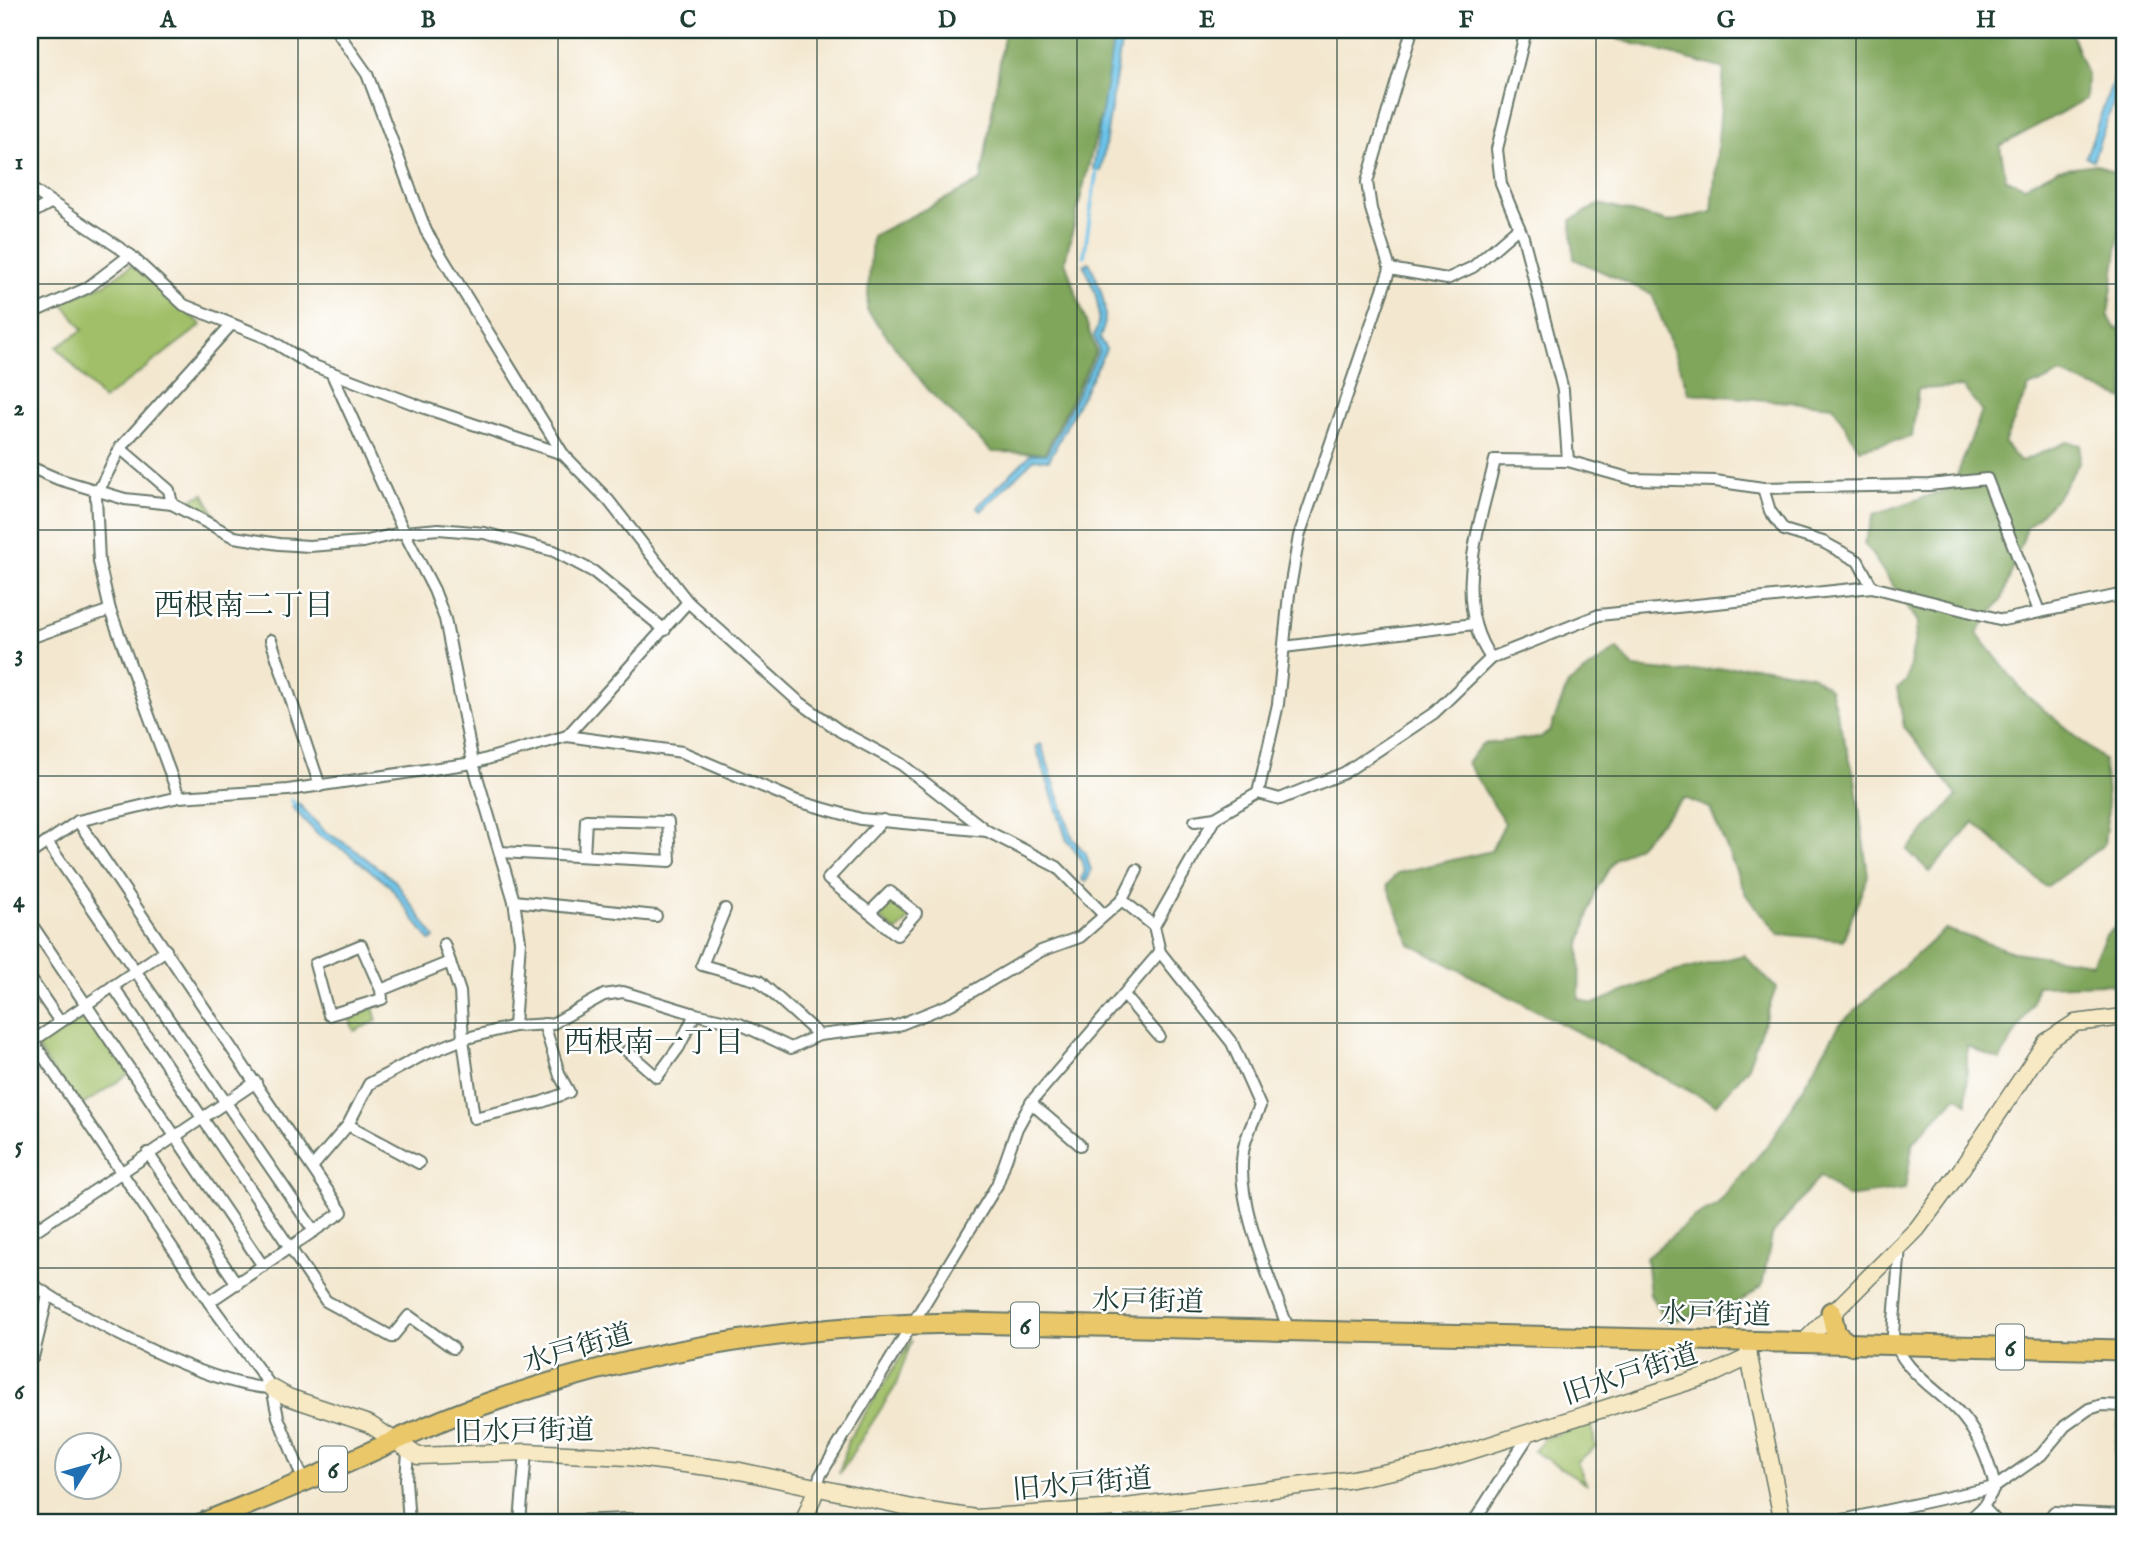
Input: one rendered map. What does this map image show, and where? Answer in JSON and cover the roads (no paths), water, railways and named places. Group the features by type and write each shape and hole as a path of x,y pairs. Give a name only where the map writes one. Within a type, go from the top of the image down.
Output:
{"highway":[{"path":"1831,1312 1836,1334 1850,1345"},
{"name":"水戸街道","path":"203,1523 225,1519 304,1482 402,1446 490,1402 638,1358 782,1333 913,1324 1289,1331 1748,1349 1803,1343 2124,1350"}],"street":[{"path":"336,30 367,74 426,231 563,454 609,501 688,602 798,701 840,731 901,764 987,831 1057,867 1104,915"},
{"path":"1258,793 1278,704 1299,536 1390,270 1371,209 1367,182 1412,30"},
{"path":"1527,30 1497,149 1501,184 1519,227 1563,390 1568,461"},
{"path":"30,188 130,255 184,305 230,326 267,338 309,364 422,407 563,454"},
{"path":"30,214 50,203"},
{"path":"1390,270 1447,279 1473,267 1519,227"},
{"path":"30,314 87,288 130,255"},
{"path":"179,797 110,610 95,526 98,489 120,448 230,326"},
{"path":"331,372 404,532 434,590 444,619 474,763 514,901 520,941 514,1026"},
{"path":"120,448 169,490 172,504"},
{"path":"1490,659 1478,641 1474,624 1471,568 1495,460 1568,461 1632,480 1715,481 1763,488 1929,485 1987,479 2039,611"},
{"path":"30,467 58,479 125,499 172,504 234,537 279,544 309,547 363,542 404,532 439,529 484,533 554,551 594,572 665,630"},
{"path":"1763,488 1770,511 1784,530 1823,542 1858,561 1872,587"},
{"path":"1195,821 1215,818 1258,793 1280,799 1344,773 1434,713 1490,659 1599,615 1872,587 2003,620 2124,594"},
{"path":"567,736 688,602"},
{"path":"30,638 110,610"},
{"path":"1284,647 1474,624"},
{"path":"271,640 320,786"},
{"path":"30,854 78,821 179,797 320,786 474,763 567,736 682,752 797,801 861,819 987,831"},
{"path":"1154,926 1215,818"},
{"path":"500,852 670,861 668,822 586,820 584,856"},
{"path":"869,913 828,879 883,820"},
{"path":"78,821 342,1212 209,1302"},
{"path":"47,842 314,1231"},
{"path":"313,1166 348,1125 369,1084 421,1056 463,1039 514,1026 552,1024 604,995 623,992 695,1014 740,1024 791,1048 818,1035 896,1026 951,1004 1041,951 1080,937 1122,900 1137,870"},
{"path":"1122,900 1154,926 1160,952 1232,1043 1260,1106 1243,1152 1244,1186 1256,1241 1289,1331"},
{"path":"514,901 656,916"},
{"path":"725,909 702,965 760,981 818,1035"},
{"path":"30,922 263,1266"},
{"path":"444,944 460,992 463,1039 474,1118 542,1102 569,1092 560,1076 544,1024"},
{"path":"361,946 381,990 382,999 329,1015 315,964 361,946"},
{"path":"166,950 31,1040 209,1302 272,1388 288,1397 369,1424 402,1446 409,1523"},
{"path":"803,1523 825,1466 997,1185 1017,1128 1031,1103 1160,952"},
{"path":"381,990 450,962"},
{"path":"30,978 60,1022"},
{"path":"113,986 326,1301 392,1337 409,1316 453,1348"},
{"path":"1124,995 1159,1036"},
{"path":"627,1051 657,1077 678,1048 695,1014"},
{"path":"1803,1343 1831,1312 1900,1246 1961,1171 2046,1042 2075,1023 2124,1017"},
{"path":"30,1216 34,1231 256,1082"},
{"path":"1031,1103 1080,1145"},
{"path":"348,1125 419,1163"},
{"path":"148,1153 237,1284"},
{"path":"1900,1246 1893,1334 1895,1345 1930,1389 1961,1414 1976,1435 1995,1487"},
{"path":"30,1283 165,1357 255,1388 272,1388"},
{"path":"30,1358 33,1357 48,1295"},
{"path":"1748,1349 1783,1523"},
{"name":"旧水戸街道","path":"402,1446 435,1457 526,1452 629,1457 740,1471 817,1487 921,1516 1119,1516 1347,1480 1433,1463 1713,1374 1748,1349"},
{"path":"272,1388 278,1417 304,1482"},
{"path":"1829,1523 1995,1487 2041,1455 2065,1426 2089,1409 2102,1405 2124,1406"},
{"path":"1473,1523 1531,1432"},
{"path":"526,1452 520,1523 627,1519 688,1523"},
{"path":"1966,1523 1983,1507 1995,1487"},
{"path":"2046,1523 2054,1512 2123,1519 2124,1489"},
{"path":"1983,1507 1998,1523"}],"water":[{"path":"1115,30 1122,30 1122,37 1101,171 1093,169"},
{"path":"2124,49 2124,72 2093,160 2086,157"},
{"path":"1089,262 1105,310 1099,338 1106,349 1049,460 1034,459 981,511 977,507 1031,454 1047,454 1099,351 1094,336 1098,318 1097,300 1084,265"},
{"path":"1041,744 1073,839 1086,854 1091,871 1086,882 1081,879 1085,871 1081,858 1067,841 1036,746"},
{"path":"298,803 324,831 351,847 395,881 435,938 430,941 390,886 347,852 319,836 292,807"}],"waterway":[{"path":"1084,256 1097,168"},
{"path":"291,800 297,807"}],"district":[{"name":"西根南二丁目","path":"244,605"},
{"name":"西根南一丁目","path":"654,1042"}]}
